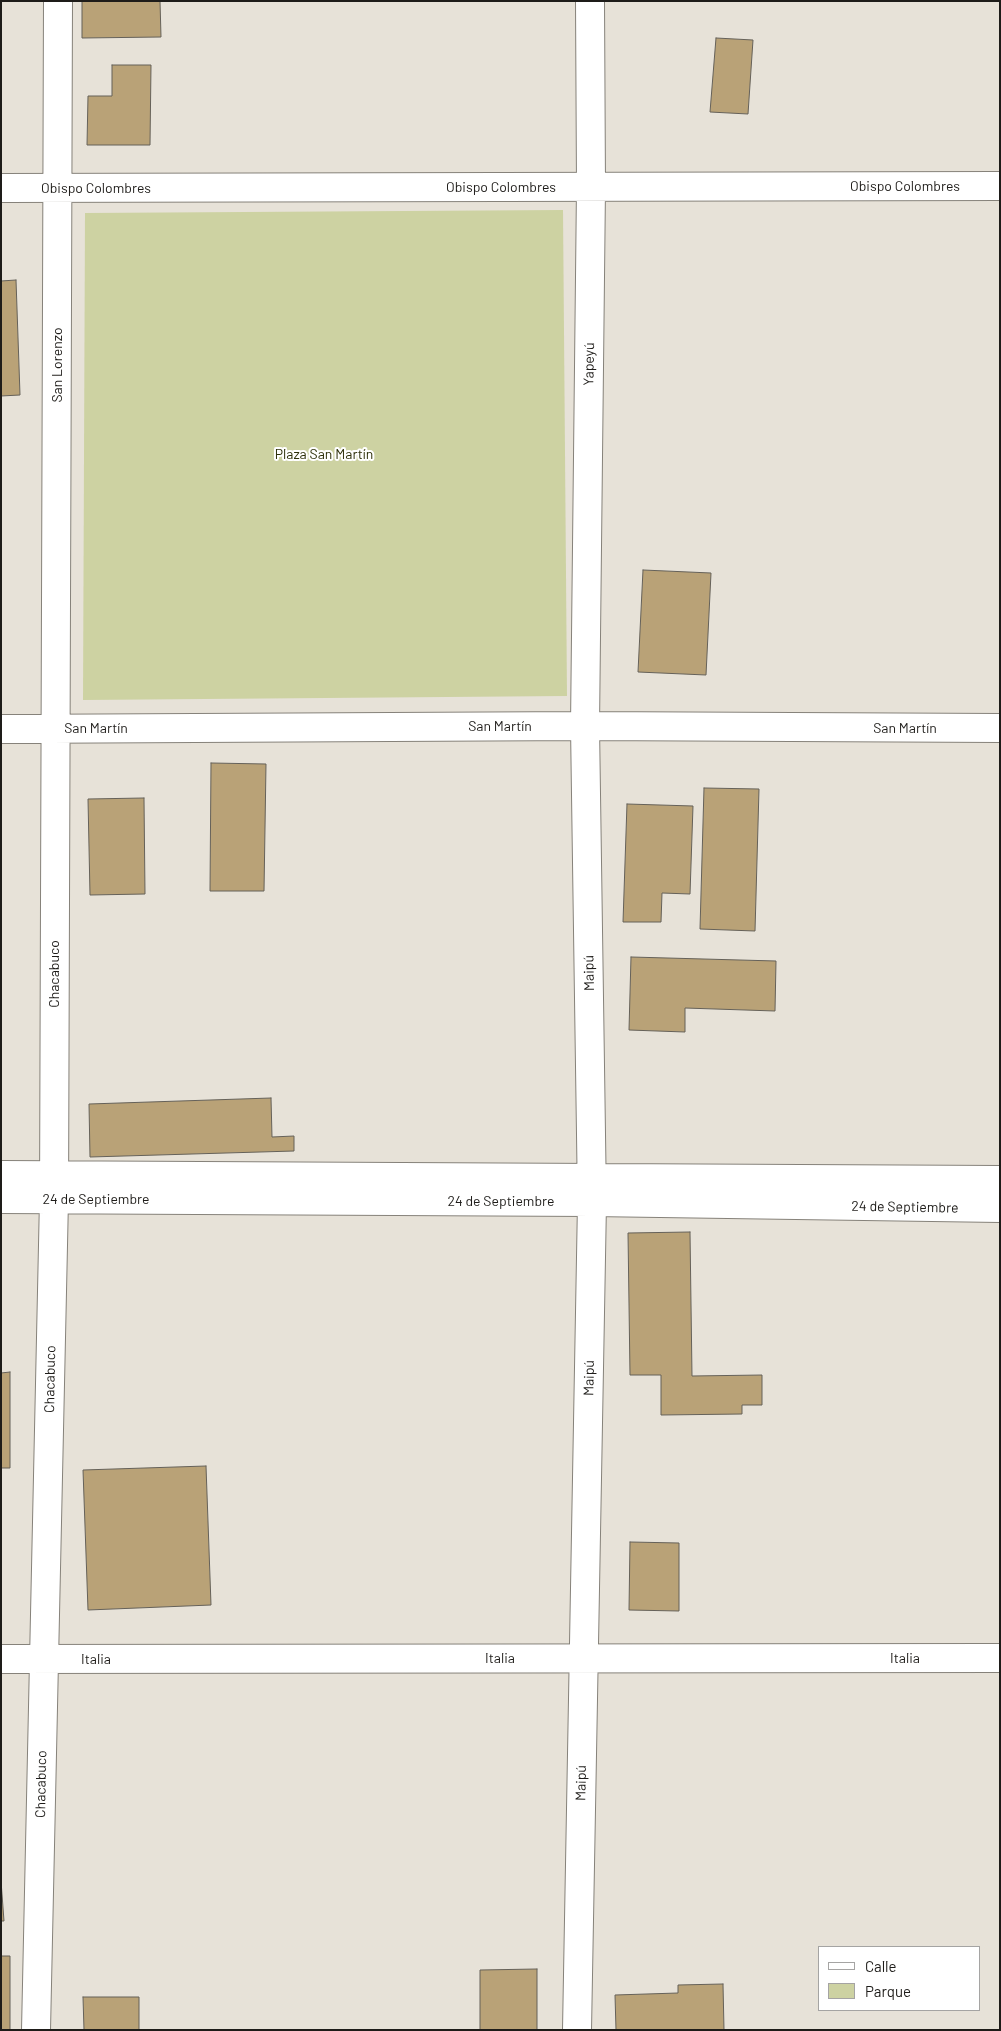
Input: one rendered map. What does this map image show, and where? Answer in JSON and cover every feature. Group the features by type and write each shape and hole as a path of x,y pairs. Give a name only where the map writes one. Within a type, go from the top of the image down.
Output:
{"street":[{"name":"San Lorenzo","path":"56,728 58,1"},
{"name":"Yapeyú","path":"585,726 591,187 590,1"},
{"name":"Obispo Colombres","path":"1,188 1000,186"},
{"name":"San Martín","path":"1,729 585,726 1000,728"},
{"name":"Maipú","path":"577,2030 592,1189 585,726"},
{"name":"Chacabuco","path":"36,2030 54,1186 56,728"},
{"name":"24 de Septiembre","path":"1,1175 54,1186 592,1189 1000,1180"},
{"name":"24 de Septiembre","path":"1,1199 54,1186"},
{"name":"24 de Septiembre","path":"592,1189 1000,1208"},
{"name":"Italia","path":"1,1659 1000,1658"}],"green space":[{"name":"Plaza San Martín","path":"563,210 567,696 83,700 85,213"}],"building":[{"path":"82,1 160,1 161,37 82,38"},
{"path":"716,38 753,40 748,114 710,112"},
{"path":"112,65 151,65 150,145 87,145 88,96 112,96"},
{"path":"16,280 20,395 1,396 1,281"},
{"path":"643,570 711,573 706,675 638,672"},
{"path":"211,763 266,764 264,891 210,891"},
{"path":"704,788 759,789 755,931 700,929"},
{"path":"144,798 145,894 90,895 88,799"},
{"path":"627,804 693,806 690,894 662,893 661,922 623,922"},
{"path":"631,957 776,961 775,1011 685,1008 685,1032 629,1030"},
{"path":"271,1098 272,1137 294,1136 294,1151 90,1157 89,1104"},
{"path":"690,1232 692,1376 762,1375 762,1405 742,1405 742,1414 661,1415 661,1375 630,1375 628,1233"},
{"path":"10,1372 10,1468 1,1468 1,1373"},
{"path":"206,1466 211,1605 88,1610 83,1470"},
{"path":"630,1542 679,1543 679,1611 629,1610"},
{"path":"1,1881 4,1921 1,1921"},
{"path":"1,1956 10,1956 10,2030 1,2030"},
{"path":"537,1969 537,2030 480,2030 480,1970"},
{"path":"723,1984 724,2030 616,2030 615,1995 678,1993 678,1985"},
{"path":"83,1997 139,1997 139,2030 84,2030"}]}
